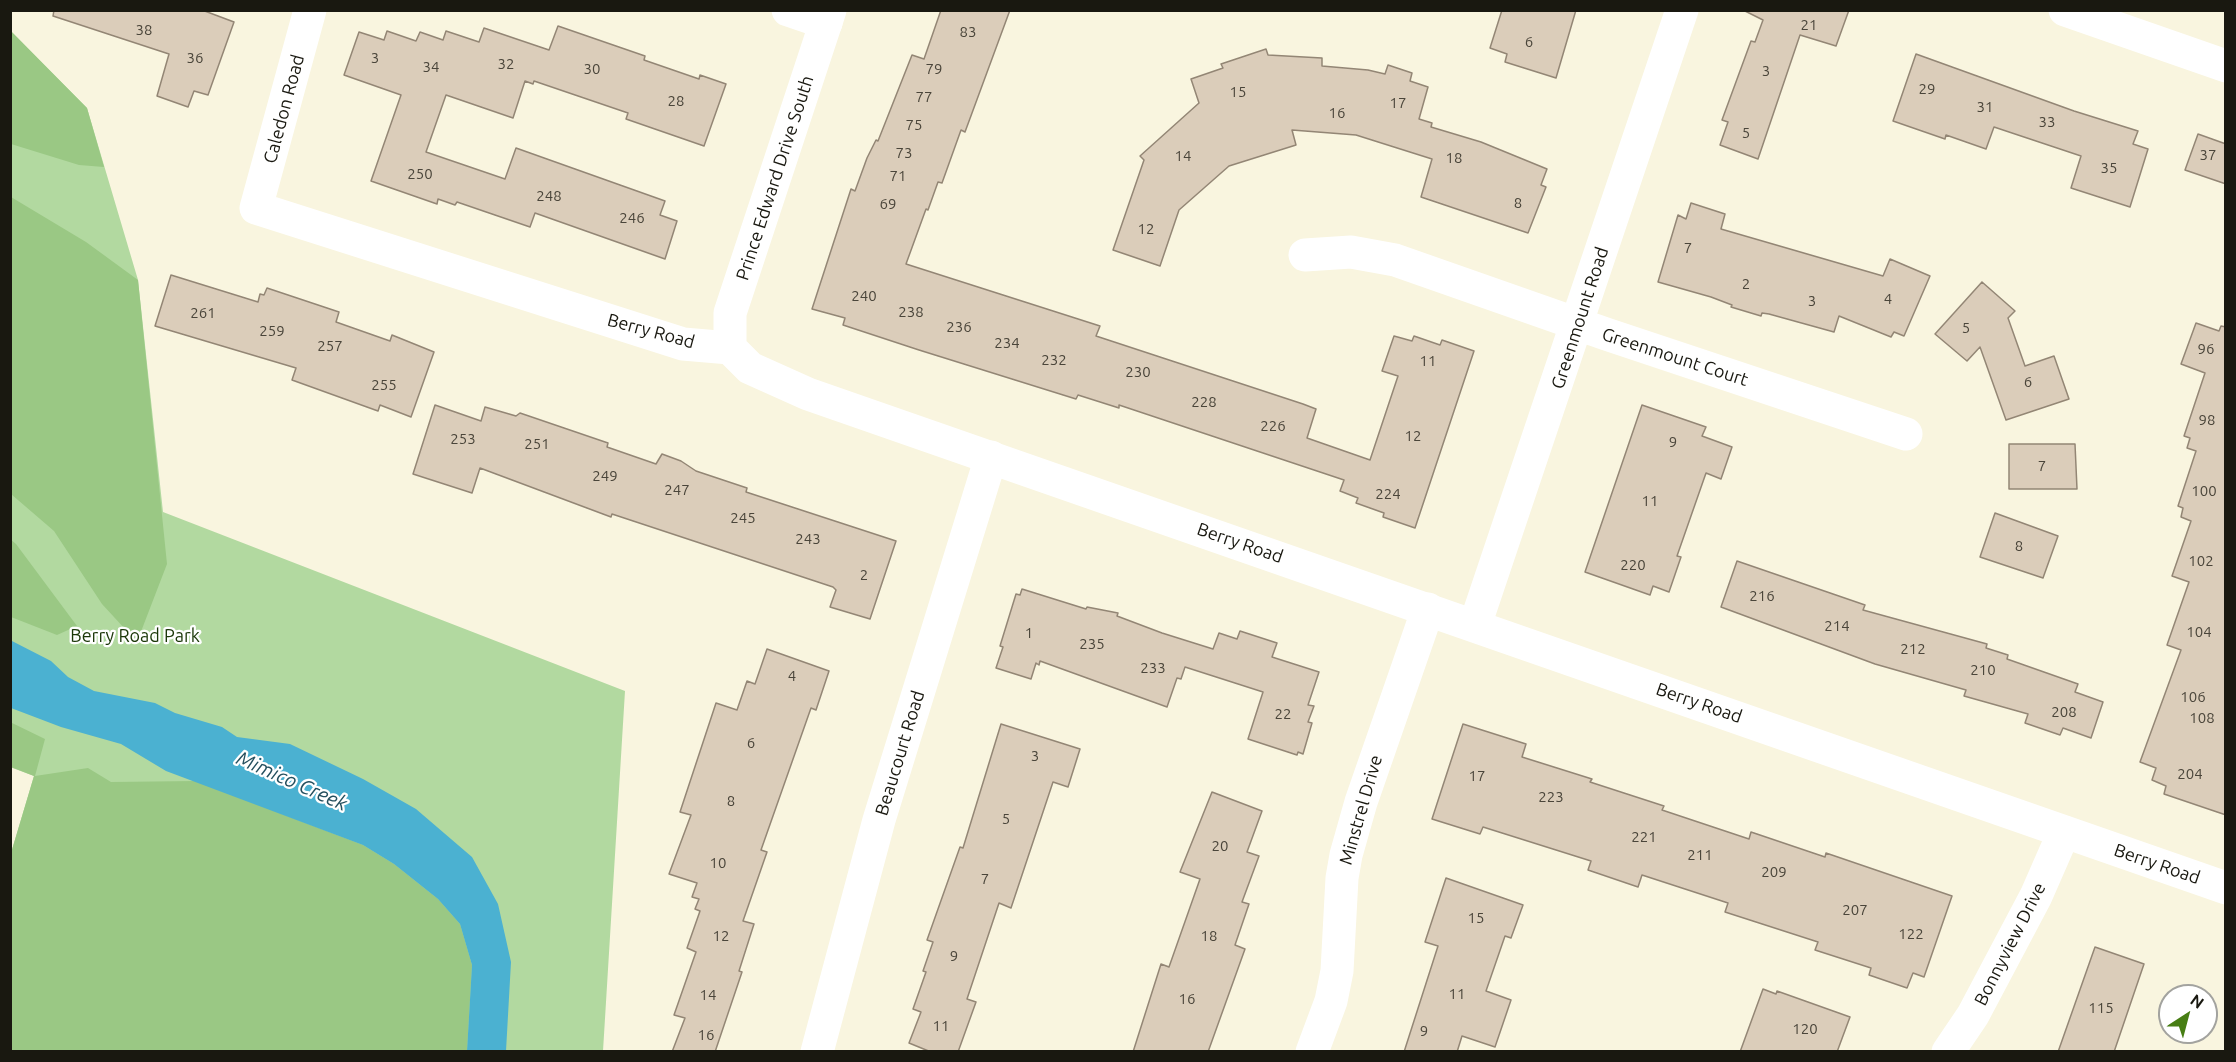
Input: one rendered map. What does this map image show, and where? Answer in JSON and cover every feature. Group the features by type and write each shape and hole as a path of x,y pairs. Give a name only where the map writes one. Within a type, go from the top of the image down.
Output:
{"street":[{"name":"Caledon Road","path":"256,208 310,10"},
{"path":"788,10 828,17"},
{"name":"Greenmount Road","path":"1475,625 1578,325 1682,10"},
{"path":"2065,10 2226,66"},
{"name":"Prince Edward Drive South","path":"730,348 728,328 730,313 828,17"},
{"name":"Berry Road","path":"256,208 684,344 730,348 750,368 778,383 2226,888"},
{"name":"Greenmount Court","path":"1305,255 1351,252 1395,260 1578,325 1906,434"},
{"name":"Beaucourt Road","path":"817,1052 879,820 991,457"},
{"name":"Minstrel Drive","path":"1312,1052 1331,1001 1337,971 1346,855 1361,802 1428,609"},
{"name":"Bonnyview Drive","path":"1948,1052 1973,1015 2036,896 2064,832"}],"green space":[{"name":"Berry Road Park","path":"10,31 87,108 138,280 163,512 625,691 603,1051 11,1051 11,853 34,776 10,767"},
{"path":"11,31 87,108 104,167 79,165 11,144"},
{"name":"Berry Road Park","path":"11,197 86,242 138,280 167,564 137,642 102,604 54,531 11,494"},
{"path":"10,539 77,626 57,635 11,617"},
{"path":"10,722 45,739 35,776 88,768 111,782 196,781 363,845 394,864 438,899 460,924 472,965 467,1051 11,1051 11,853 34,776 11,767"}],"water":[{"name":"Mimico Creek","path":"10,640 51,661 68,677 94,691 155,703 175,713 222,727 237,737 290,744 363,779 416,809 472,857 498,904 511,962 506,1051 467,1051 472,965 460,924 438,899 394,864 363,845 166,771 121,744 61,727 11,708"}],"building":[{"path":"54,10 202,10 234,22 208,95 194,91 188,107 157,96 169,54 53,16"},
{"path":"941,10 1010,10 965,132 961,130 942,183 938,182 928,210 926,209 906,264 1100,326 1096,336 1316,409 1307,438 1370,460 1398,376 1382,371 1394,336 1412,341 1414,336 1440,345 1442,340 1474,351 1415,528 1383,517 1384,513 1356,503 1358,498 1340,491 1344,480 1119,405 1119,408 1078,395 1076,399 919,350 843,325 845,318 812,309 851,189 855,191 867,158 876,140 878,141 912,55 924,59"},
{"path":"1502,10 1576,10 1556,78 1505,62 1507,54 1490,48"},
{"path":"1743,10 1849,10 1836,46 1800,35 1758,159 1720,145 1728,122 1722,120 1751,41 1755,42 1763,20"},
{"path":"558,26 645,56 644,60 699,79 700,75 726,84 704,146 626,119 628,113 534,81 533,84 525,81 513,118 446,95 426,152 505,179 516,148 665,201 660,215 677,221 665,259 535,213 530,227 457,202 455,205 438,199 437,204 371,181 401,95 344,75 359,32 384,40 387,31 416,41 420,32 443,40 446,31 479,42 484,28 549,50"},
{"path":"1266,49 1268,55 1322,58 1322,66 1368,70 1385,74 1388,65 1412,73 1410,81 1428,87 1419,119 1432,123 1431,127 1481,142 1547,169 1541,185 1546,187 1528,233 1421,197 1432,159 1356,135 1292,130 1296,145 1229,166 1179,210 1160,266 1113,250 1144,160 1140,156 1199,103 1191,79 1223,68 1221,64"},
{"path":"1916,54 2074,111 2138,131 2133,144 2148,149 2130,207 2071,188 2081,156 1994,127 1986,149 1946,135 1945,139 1893,121"},
{"path":"2198,134 2226,144 2226,184 2185,170"},
{"path":"1691,203 1725,214 1721,229 1883,276 1890,259 1930,276 1904,336 1894,332 1891,337 1839,316 1834,332 1769,314 1762,313 1761,316 1731,307 1732,305 1711,297 1658,282 1678,215 1686,219"},
{"path":"171,275 258,302 260,294 264,295 267,288 339,312 336,322 390,341 392,335 434,352 411,417 380,405 378,411 292,380 296,368 155,326"},
{"path":"1982,282 2015,311 2008,318 2025,366 2054,356 2069,399 2006,420 1980,347 1967,361 1935,334"},
{"path":"2196,323 2219,331 2221,326 2226,327 2226,815 2164,794 2166,786 2152,780 2156,768 2140,762 2181,650 2167,645 2189,582 2172,576 2191,521 2181,517 2183,508 2178,506 2196,451 2187,448 2190,438 2184,436 2205,373 2181,364"},
{"path":"435,405 481,421 485,407 516,416 520,413 608,443 607,447 656,464 662,454 681,461 696,471 747,488 746,492 896,541 870,619 830,607 836,590 833,587 612,514 611,517 480,468 472,493 413,474"},
{"path":"1642,405 1706,427 1702,436 1732,447 1721,479 1706,473 1677,556 1681,557 1669,592 1653,586 1650,595 1585,572"},
{"path":"2009,444 2075,444 2077,489 2009,489"},
{"path":"1995,513 2058,536 2043,578 1980,557"},
{"path":"1737,561 1865,605 1863,610 1987,644 1986,648 2008,655 2007,659 2078,684 2075,692 2103,702 2091,738 2063,728 2060,735 2025,723 2028,714 1964,696 1966,690 1875,664 1721,607"},
{"path":"1022,589 1086,609 1087,607 1118,613 1117,616 1213,649 1219,633 1237,639 1240,631 1277,643 1272,657 1319,672 1308,705 1314,706 1308,722 1312,723 1303,754 1298,752 1297,755 1248,739 1263,692 1185,667 1181,679 1177,678 1167,707 1040,661 1039,665 1036,663 1031,679 996,668 1003,647 1000,646 1016,594 1020,595"},
{"path":"767,649 829,671 816,710 811,708 761,850 767,852 743,921 754,924 739,971 742,972 715,1052 672,1052 685,1018 674,1015 696,952 687,948 700,911 695,909 699,899 692,897 697,883 669,874 691,815 680,812 716,703 737,710 747,681 755,684"},
{"path":"1001,724 1080,749 1068,787 1053,782 1011,908 999,903 967,999 976,1002 958,1052 931,1052 909,1043 921,1012 913,1009 926,972 923,971 933,942 927,940 960,847 963,848"},
{"path":"1463,724 1526,744 1522,757 1592,779 1590,782 1664,806 1662,810 1749,839 1751,832 1825,857 1826,853 1952,896 1924,977 1913,973 1907,988 1869,975 1871,968 1815,950 1818,942 1725,912 1728,903 1642,875 1638,887 1588,870 1591,861 1483,827 1480,834 1432,819"},
{"path":"1212,792 1262,811 1247,852 1259,856 1242,902 1249,904 1235,945 1245,949 1208,1052 1133,1052 1161,964 1169,967 1200,879 1180,872"},
{"path":"1446,878 1523,905 1511,938 1505,936 1486,991 1511,1000 1495,1047 1462,1036 1457,1052 1404,1052 1438,946 1425,942"},
{"path":"2095,947 2144,964 2114,1052 2058,1052"},
{"path":"1763,989 1776,994 1777,991 1850,1017 1837,1052 1740,1052"}]}
